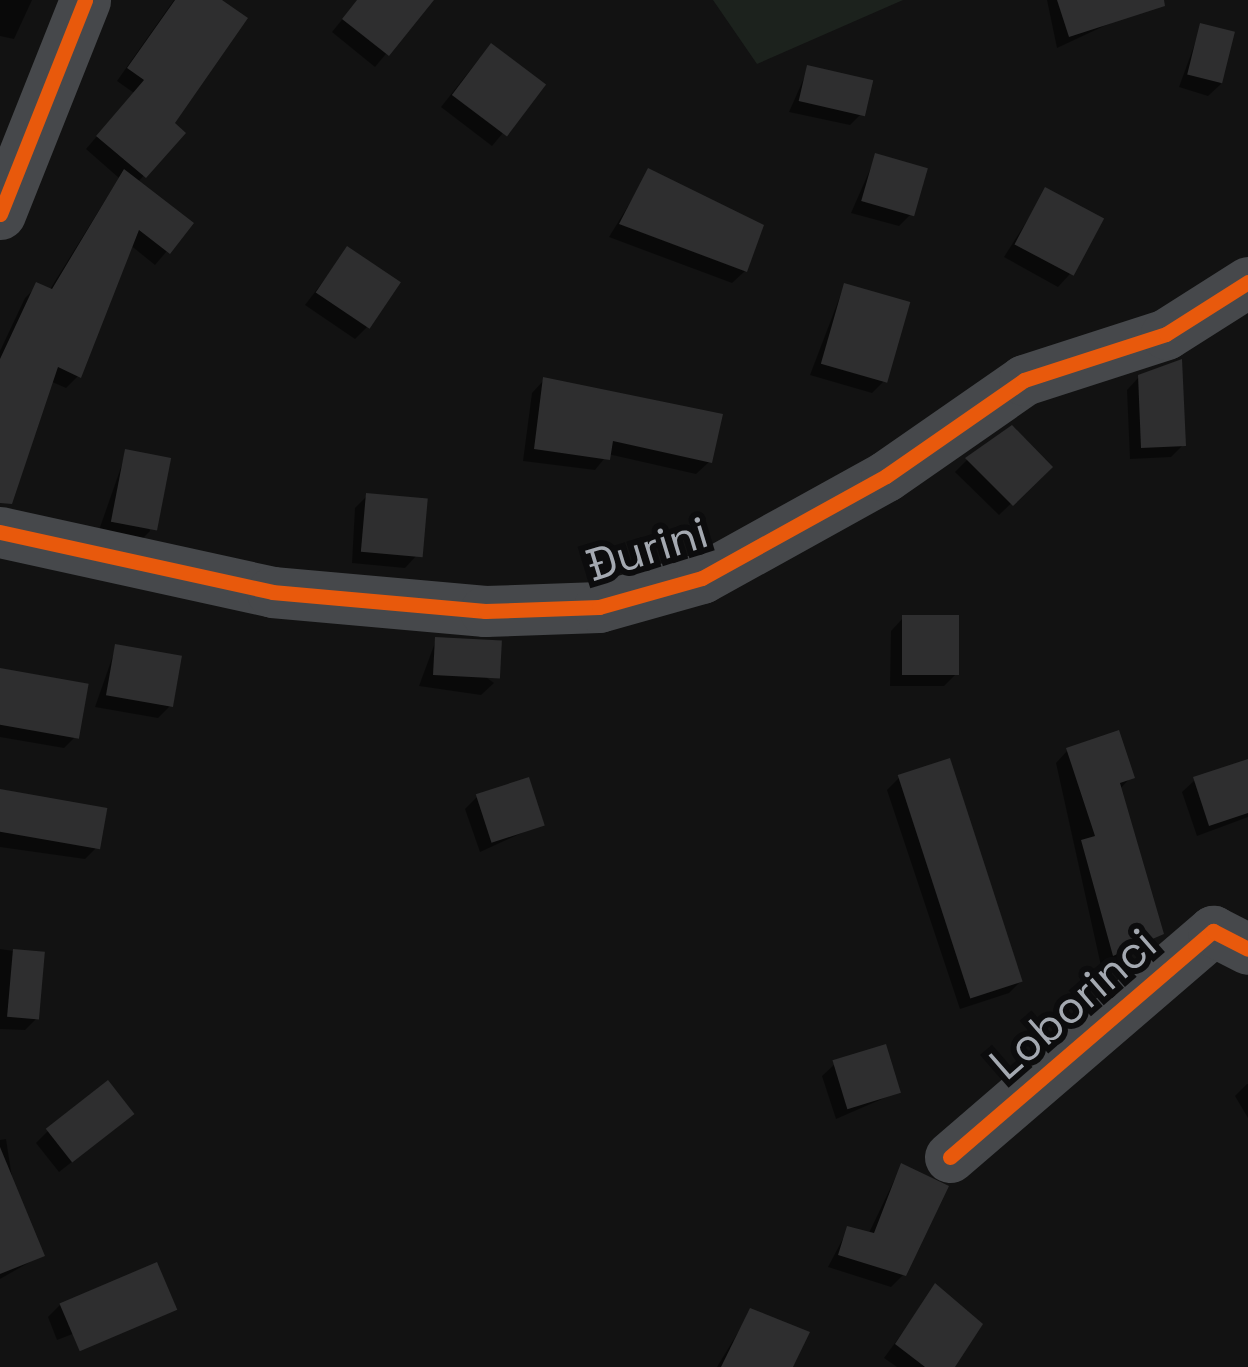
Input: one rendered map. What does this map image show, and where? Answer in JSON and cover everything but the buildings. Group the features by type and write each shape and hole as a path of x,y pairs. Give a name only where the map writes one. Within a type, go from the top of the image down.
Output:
{"street":[{"path":"1,210 85,0"},
{"name":"Đurini","path":"0,532 272,592 485,611 598,607 702,578 886,476 1024,380 1166,334 1248,282"},
{"name":"Loborinci","path":"950,1157 1213,931 1248,949"}],"shaded area":[{"path":"713,0 903,0 757,64"}],"cycle path":[{"path":"0,214 85,0"},
{"path":"0,532 272,592 485,611 599,607 702,578 886,476 1024,380 1166,334 1248,282"},
{"path":"950,1157 1213,931 1248,949"}]}
